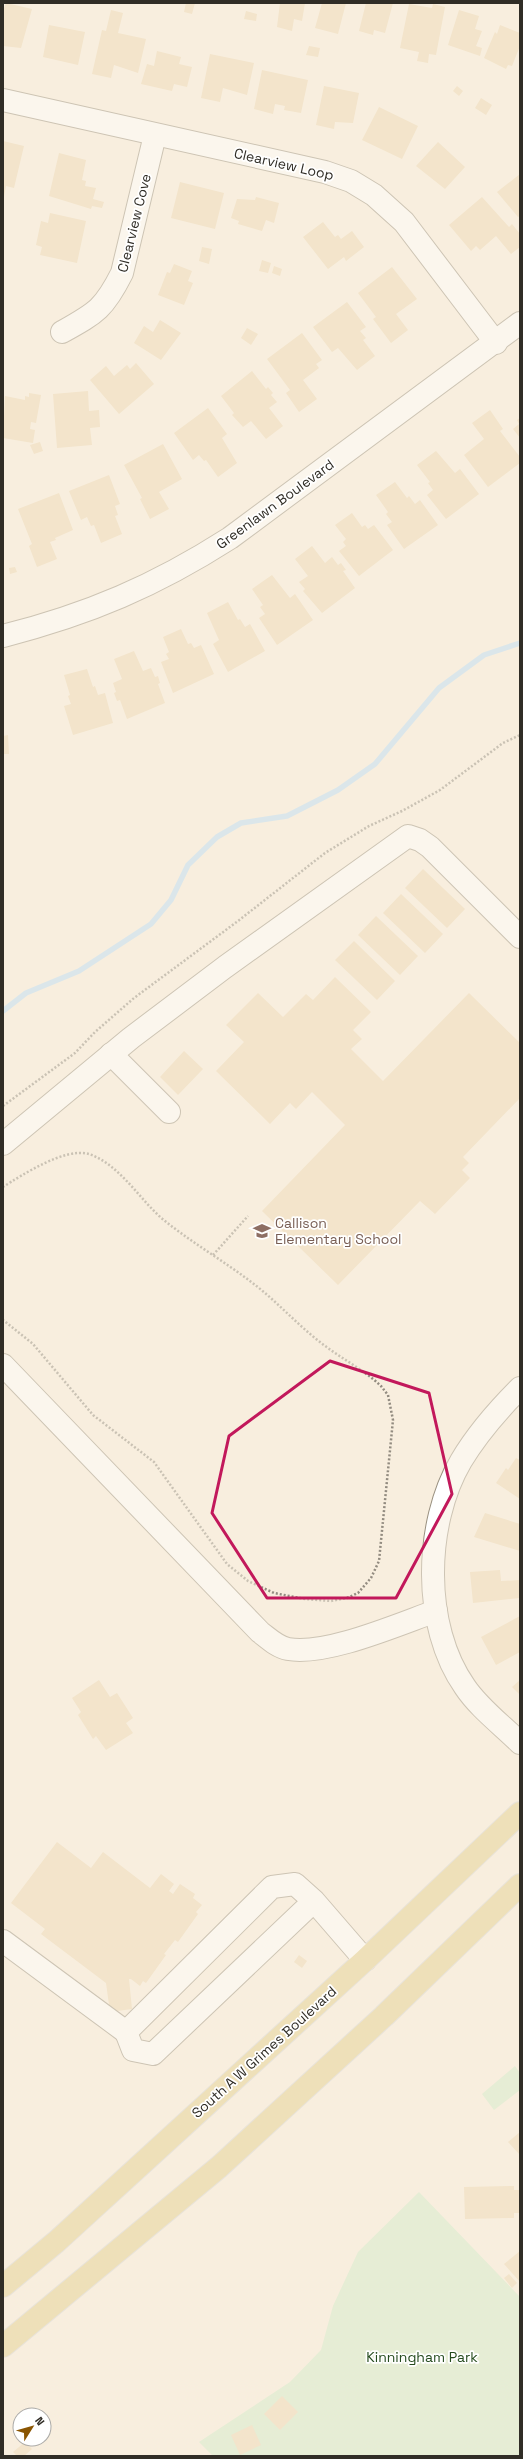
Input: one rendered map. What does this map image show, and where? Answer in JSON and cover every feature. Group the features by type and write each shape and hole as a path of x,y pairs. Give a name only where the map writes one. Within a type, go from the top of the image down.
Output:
{"main road":[{"name":"South A W Grimes Boulevard","path":"3,2286 56,2242 366,1960 520,1813"},
{"path":"3,2346 219,2167 384,2016 520,1884"}],"street":[{"name":"Clearview Loop","path":"3,100 325,172 351,181 374,195 404,222 496,342"},
{"name":"Clearview Cove","path":"62,332 97,312 112,294 122,273 155,135"},
{"name":"Greenlawn Boulevard","path":"3,636 58,622 105,605 149,586 191,563 230,538 520,323"},
{"path":"3,1144 111,1054 225,967 408,836 420,840 430,847 520,937"},
{"path":"111,1054 168,1112"},
{"path":"3,1365 260,1632 273,1642 287,1649 321,1648 436,1611"},
{"path":"520,1388 495,1414 460,1462 450,1486 434,1540 432,1568 436,1611 451,1661 465,1687 520,1743"},
{"path":"126,2032 272,1887 295,1884 314,1901 366,1960"},
{"path":"3,1941 126,2032 133,2050 154,2054 314,1901"}],"path":[{"path":"3,1106 75,1053 134,998 238,921 325,853 369,826 402,811 440,790 503,743 520,735"},
{"path":"3,1187 43,1164 65,1156 88,1154 114,1170 165,1221 259,1289 320,1342 372,1378 388,1395 393,1420 379,1561 371,1578 358,1593 347,1598 331,1601 304,1599 274,1593 248,1581 227,1564 154,1462 93,1415 34,1344 3,1320"},
{"path":"213,1255 248,1216"}],"highlighted area":[{"path":"330,1361 429,1393 452,1494 396,1598 267,1598 212,1513 229,1436"}],"green space":[{"path":"515,2066 520,2073 520,2090 494,2110 482,2094"},
{"name":"Kinningham Park","path":"419,2192 520,2297 520,2456 213,2456 199,2442 290,2382 321,2350 333,2306 358,2252"}],"building":[{"path":"6,3 32,9 21,48 3,46 3,11"},
{"path":"186,3 195,3 192,14 184,12"},
{"path":"280,3 305,3 302,21 294,19 292,31 277,27"},
{"path":"322,3 346,3 338,34 315,28"},
{"path":"366,3 393,3 385,33 374,30 373,35 359,31"},
{"path":"409,4 432,8 433,4 445,7 436,55 429,54 428,63 417,61 419,52 400,48"},
{"path":"111,10 123,13 118,33 146,39 138,73 114,65 111,78 92,74 102,30 106,31"},
{"path":"459,10 479,16 475,29 482,31 476,46 482,48 480,56 448,45"},
{"path":"246,11 257,14 256,21 244,19"},
{"path":"49,25 85,32 78,65 43,57"},
{"path":"500,25 520,33 520,46 512,66 508,65 506,69 484,58 495,32 497,34"},
{"path":"309,46 320,48 318,57 306,55"},
{"path":"157,51 181,57 179,64 192,67 187,87 174,84 172,91 141,84 147,64 154,66"},
{"path":"210,54 254,63 247,95 223,88 220,102 201,98"},
{"path":"262,70 308,80 301,113 284,110 285,106 275,104 273,114 254,109"},
{"path":"324,86 359,93 353,123 335,122 334,129 316,125"},
{"path":"457,86 463,91 459,96 453,91"},
{"path":"481,98 492,105 486,115 475,108"},
{"path":"379,107 418,126 402,159 362,140"},
{"path":"3,141 24,146 14,188 6,186 4,197"},
{"path":"438,142 465,167 445,189 416,166"},
{"path":"59,153 86,160 82,180 86,181 85,186 96,188 93,199 104,202 102,208 92,206 91,209 49,196"},
{"path":"520,174 520,216 518,217 497,192"},
{"path":"180,182 224,193 215,229 171,218"},
{"path":"256,197 279,203 274,223 266,220 262,231 238,224 239,221 231,218 237,199 255,200"},
{"path":"482,197 509,227 512,224 520,234 520,247 511,254 496,236 480,250 476,246 471,251 449,225"},
{"path":"50,213 86,221 77,263 40,255 42,247 36,245 41,221 48,223"},
{"path":"323,222 335,237 338,235 341,239 352,231 364,247 346,261 344,257 328,269 303,237"},
{"path":"202,247 212,249 209,264 199,261"},
{"path":"262,260 271,263 268,273 259,271"},
{"path":"174,264 192,271 188,281 193,283 184,305 158,295 167,272 170,273"},
{"path":"274,266 282,269 280,276 272,273"},
{"path":"392,267 417,299 396,314 408,330 391,343 373,319 376,317 358,293"},
{"path":"347,302 366,327 360,331 366,338 363,340 375,356 357,370 338,348 332,352 313,327"},
{"path":"160,320 181,333 161,360 134,343 144,326 153,332"},
{"path":"247,328 258,334 251,345 241,338"},
{"path":"302,333 322,360 316,364 319,368 303,380 317,399 299,412 286,393 290,390 267,359"},
{"path":"136,363 154,384 119,414 90,380 106,366 114,376 127,365 130,369"},
{"path":"252,371 266,389 268,387 273,393 271,395 277,402 269,408 283,426 266,439 251,421 243,427 232,415 234,413 221,396"},
{"path":"88,391 89,411 99,410 100,427 90,428 92,445 57,448 53,394"},
{"path":"29,393 41,395 36,423 31,422 30,429 35,430 33,443 3,438 5,396 25,400 25,396 29,397"},
{"path":"208,408 227,434 222,438 237,463 218,477 206,460 204,461 199,455 193,460 174,433"},
{"path":"490,410 503,429 500,431 520,457 520,463 488,487 464,455 484,439 472,423"},
{"path":"520,418 520,438 513,429 519,424 517,420"},
{"path":"40,442 43,451 34,454 30,445"},
{"path":"163,444 182,479 159,492 169,509 150,519 140,499 142,498 124,465"},
{"path":"436,451 455,473 460,469 479,494 446,519 427,495 433,490 428,483 430,482 417,465"},
{"path":"109,475 120,504 115,506 118,515 115,516 122,534 101,543 94,525 91,526 87,517 81,520 69,491"},
{"path":"395,482 407,498 409,496 415,504 420,500 438,525 404,549 387,525 392,522 386,514 388,512 376,495"},
{"path":"59,493 73,530 55,538 56,540 50,542 57,559 37,567 29,546 32,544 18,509"},
{"path":"352,513 362,527 365,525 368,529 374,525 393,550 359,576 339,551 346,546 343,542 346,539 335,525"},
{"path":"312,546 325,563 332,557 338,565 341,563 346,570 343,571 355,588 322,613 303,591 305,589 299,582 308,576 295,559"},
{"path":"15,567 17,572 10,574 9,568"},
{"path":"272,575 290,598 295,594 313,620 277,645 259,618 265,614 260,607 263,605 252,589"},
{"path":"228,602 238,620 240,619 245,627 250,624 265,651 228,672 213,644 219,640 207,613"},
{"path":"181,629 188,644 191,643 194,648 201,645 214,674 173,693 161,662 169,659 166,654 169,652 163,637"},
{"path":"134,651 143,671 151,668 155,677 158,676 160,683 158,684 165,703 127,719 120,700 117,701 114,693 116,692 113,683 122,679 114,659"},
{"path":"87,669 93,687 95,686 98,695 105,693 113,723 73,735 64,706 71,704 64,675"},
{"path":"8,735 9,754 3,754 3,736"},
{"path":"423,869 465,909 447,928 405,888"},
{"path":"401,894 443,934 425,953 383,913"},
{"path":"376,916 418,956 400,975 358,935"},
{"path":"354,941 395,981 377,1000 335,960"},
{"path":"335,977 371,1012 353,1030 362,1039 351,1049 383,1081 469,993 520,1043 520,1098 463,1157 469,1163 462,1170 470,1178 435,1214 420,1201 338,1285 262,1211 345,1125 312,1092 296,1109 290,1103 270,1124 216,1071 244,1042 226,1025 258,993 283,1017 306,994 313,1000"},
{"path":"184,1051 203,1069 178,1095 160,1077"},
{"path":"516,1458 520,1460 520,1499 496,1483 506,1468 508,1470"},
{"path":"485,1513 520,1524 520,1551 474,1537"},
{"path":"500,1570 501,1581 520,1580 520,1598 473,1603 470,1572"},
{"path":"520,1616 520,1652 496,1665 481,1637"},
{"path":"99,1680 110,1697 117,1693 133,1718 126,1723 133,1733 106,1750 96,1736 93,1739 78,1715 81,1712 72,1698"},
{"path":"520,1680 520,1695 512,1687"},
{"path":"57,1842 91,1868 103,1852 150,1888 161,1874 174,1884 169,1891 173,1894 180,1884 195,1894 193,1898 202,1905 196,1912 198,1914 178,1942 175,1940 164,1954 166,1955 146,1983 143,1981 140,1986 129,1979 132,2009 110,2012 106,1983 41,1934 45,1929 11,1903"},
{"path":"299,1955 307,1961 302,1968 294,1962"},
{"path":"520,2132 520,2155 508,2142"},
{"path":"514,2186 514,2190 520,2190 520,2213 514,2213 514,2218 465,2219 464,2187"},
{"path":"520,2251 520,2282 504,2264"},
{"path":"509,2274 517,2283 512,2288 504,2278"},
{"path":"282,2396 298,2412 280,2430 264,2414"},
{"path":"252,2425 261,2445 240,2455 231,2435"},
{"path":"19,2447 30,2447 32,2449 24,2456 17,2456 13,2452"}],"waterway":[{"path":"3,1011 26,993 79,971 151,924 171,900 188,865 217,837 241,823 287,816 338,790 375,764 439,688 484,655 520,643"}],"place":[{"name":"Callison Elementary School","path":"262,1231"}]}
